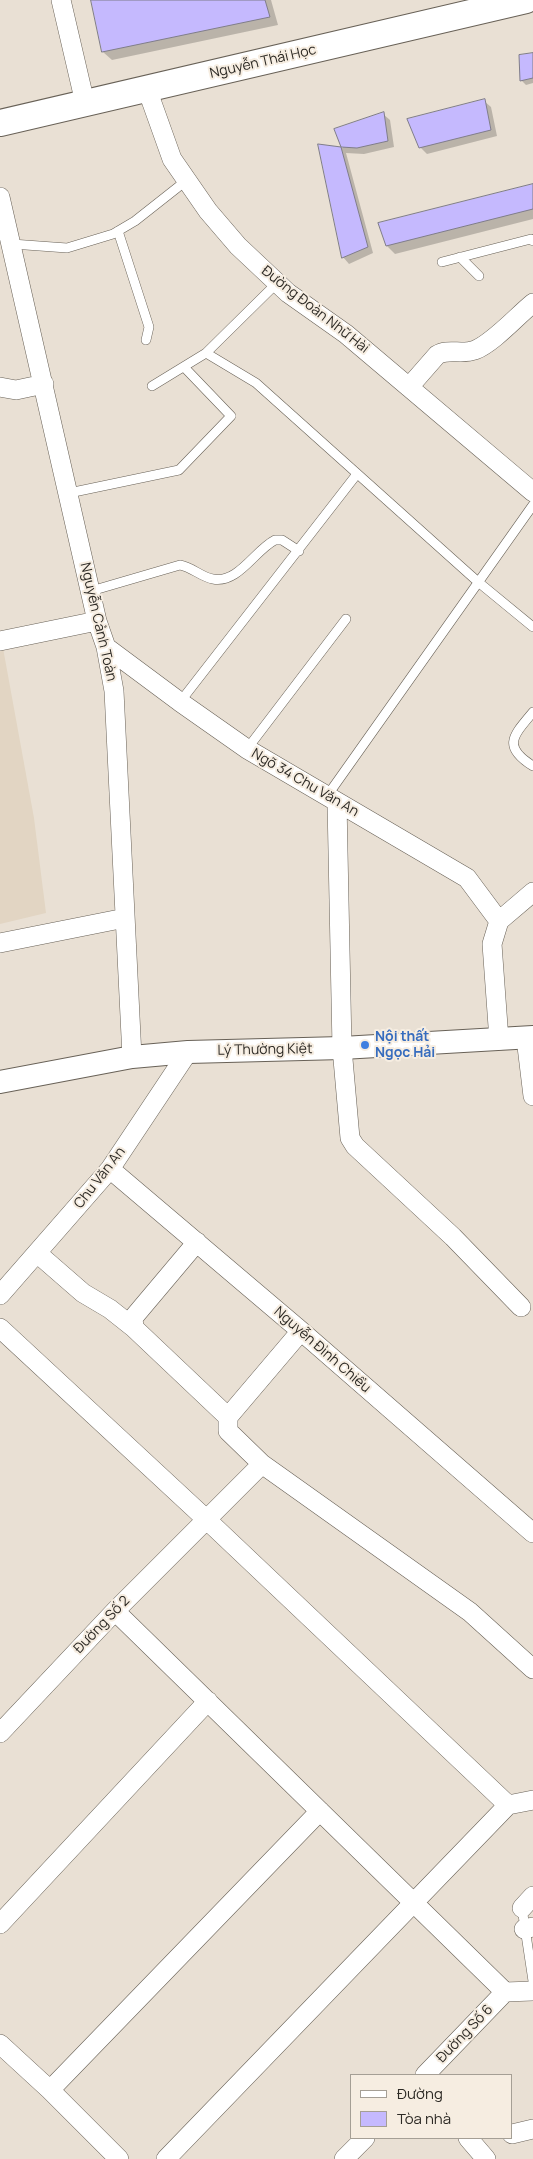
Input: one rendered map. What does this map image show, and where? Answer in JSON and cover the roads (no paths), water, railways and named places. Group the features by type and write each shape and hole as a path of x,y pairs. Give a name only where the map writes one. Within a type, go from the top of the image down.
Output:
{"main road":[{"name":"Nguyễn Thái Học","path":"0,123 147,89 482,5 526,0"}],"street":[{"path":"61,0 84,103"},
{"name":"Đường Đoàn Nhữ Hài","path":"147,89 172,159 208,211 238,246 277,283 346,334 533,492"},
{"name":"Nguyễn Cảnh Toàn","path":"0,197 97,622 106,647 114,691 132,1057"},
{"path":"409,387 437,355 442,352 464,352 481,347 533,303"},
{"path":"0,387 16,390 44,384"},
{"path":"0,641 97,622"},
{"name":"Ngõ 34 Chu Văn An","path":"106,647 247,749 466,878 499,921"},
{"path":"332,799 342,1048 348,1131 355,1146 521,1307"},
{"path":"499,1040 492,944 499,921 533,892"},
{"path":"0,943 125,918"},
{"path":"529,1038 533,1096"},
{"name":"Lý Thường Kiệt","path":"0,1082 132,1057 188,1052 342,1048 529,1038"},
{"name":"Chu Văn An","path":"0,1295 110,1169 188,1052"},
{"name":"Nguyễn Đình Chiểu","path":"110,1169 301,1331 533,1533"},
{"path":"134,1328 133,1318 197,1242"},
{"path":"37,1253 83,1293 110,1309 134,1328 228,1418"},
{"path":"0,1328 207,1520 508,1806"},
{"path":"301,1331 228,1418 228,1430 262,1464 470,1612 533,1669"},
{"name":"Đường Số 2","path":"0,1733 115,1611 262,1464"},
{"path":"115,1611 505,1992 533,1992"},
{"path":"0,1924 208,1701"},
{"path":"166,2159 508,1806 533,1800"},
{"path":"50,2090 320,1811"},
{"name":"Đường Số 6","path":"426,2074 505,1992"},
{"path":"0,2044 50,2090 119,2159"},
{"path":"513,2134 533,2129"},
{"path":"344,2159 364,2139"},
{"path":"478,2140 486,2159"}],"lane":[{"path":"12,244 66,248 118,231 136,221 187,180"},
{"path":"118,231 149,327 146,340"},
{"path":"442,262 531,239 533,241"},
{"path":"460,257 479,276"},
{"path":"152,386 206,353 277,283"},
{"path":"206,353 256,383 477,581 533,627"},
{"path":"69,493 179,470 231,416 184,367"},
{"path":"180,702 299,551 356,474"},
{"path":"332,799 477,581 533,505"},
{"path":"91,591 180,565 210,579 229,578 275,540 282,540 299,551"},
{"path":"247,749 346,619"},
{"path":"533,712 513,736 512,741 517,754 533,766"},
{"path":"527,1902 533,1982"}],"place":[{"name":"Nội thất Ngọc Hải","path":"365,1045"}]}
